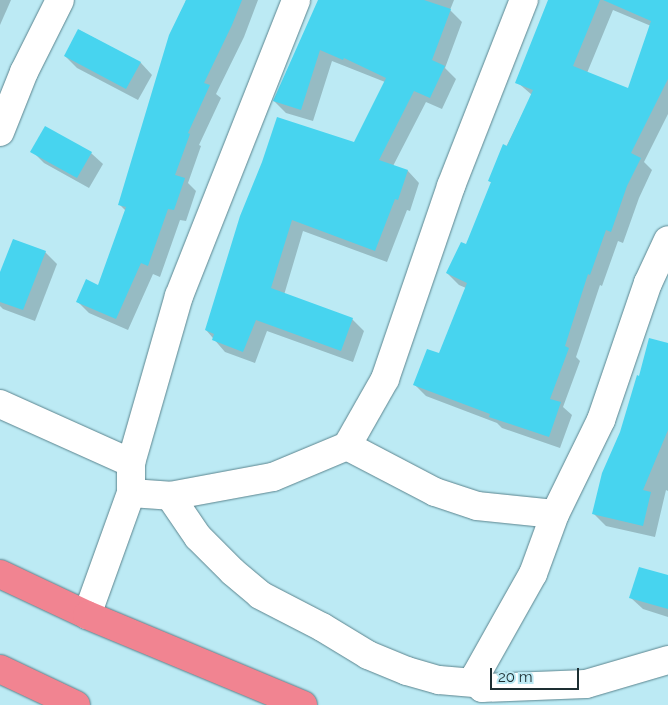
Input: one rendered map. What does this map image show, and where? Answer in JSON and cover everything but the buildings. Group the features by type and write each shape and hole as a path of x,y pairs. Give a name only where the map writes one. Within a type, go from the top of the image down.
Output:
{"highway":[{"path":"0,574 87,616 304,705"},
{"path":"0,669 76,705"}],"street":[{"path":"0,132 24,72 60,0"},
{"path":"87,616 131,493 132,463 179,296 296,0"},
{"path":"131,493 170,496 272,476 347,446 385,379 451,186 524,0"},
{"path":"668,240 648,283 601,420 555,514 533,574 476,675 477,683 482,688 586,684 668,660"},
{"path":"0,404 132,463"},
{"path":"347,446 435,492 477,506 555,514"},
{"path":"170,496 198,537 233,572 260,595 322,627 368,655 439,680 477,683"}]}
